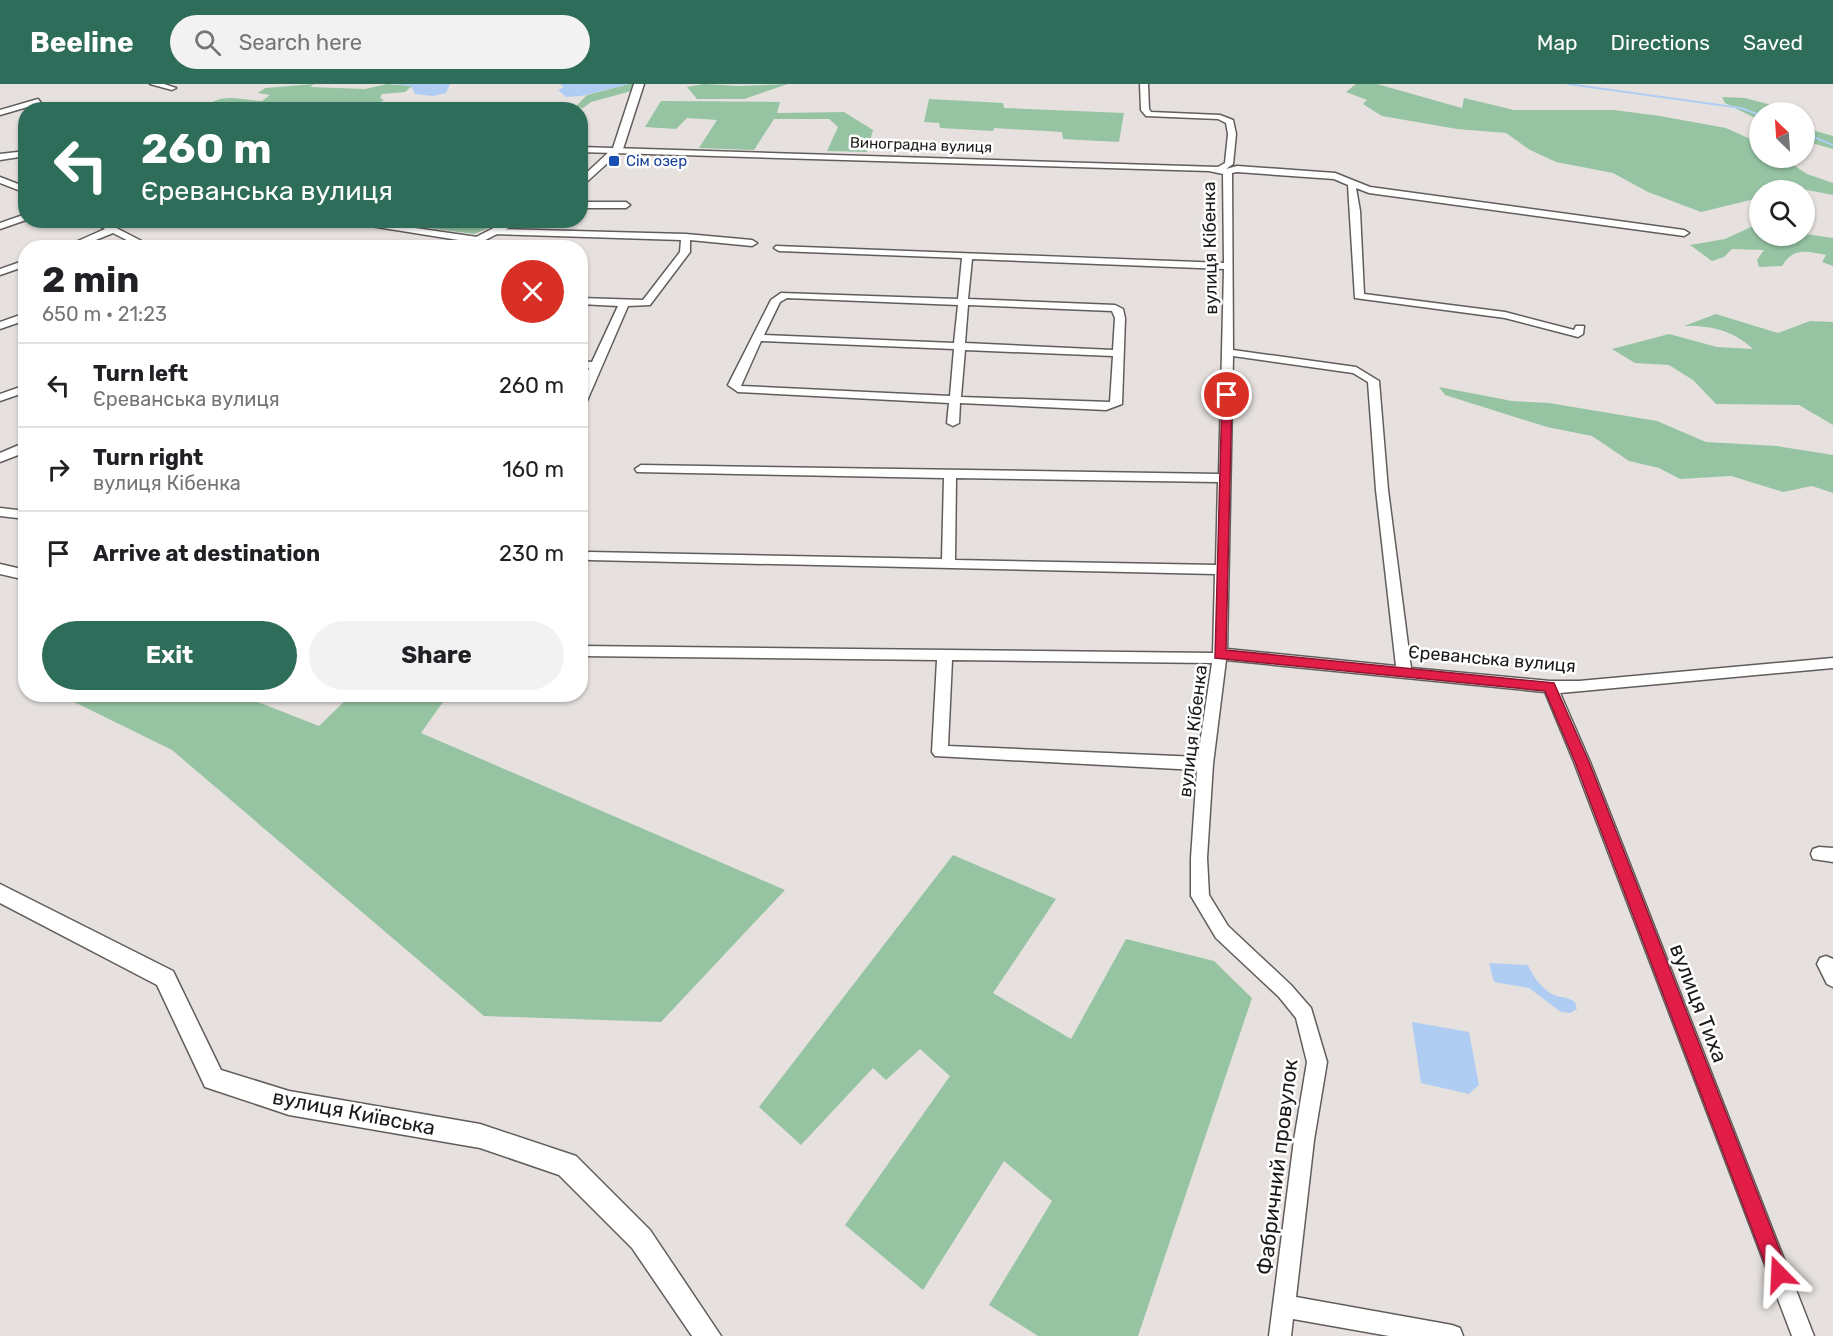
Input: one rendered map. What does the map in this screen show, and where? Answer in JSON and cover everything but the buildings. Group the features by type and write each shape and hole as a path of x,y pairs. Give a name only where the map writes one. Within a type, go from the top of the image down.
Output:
{"street":[{"path":"154,84 172,88"},
{"path":"588,177 618,149 639,84"},
{"path":"1144,84 1144,110 1149,114 1220,117 1230,122 1229,164 1224,171"},
{"path":"0,113 18,107"},
{"name":"Виноградна вулиця","path":"588,149 1224,171 1237,169 1335,176 1346,180 1351,186 1684,233"},
{"path":"0,157 18,154"},
{"name":"вулиця Кібенка","path":"1222,932 1200,896 1199,858 1205,764 1220,656 1229,266 1229,180 1224,171"},
{"path":"0,180 18,187"},
{"path":"1351,186 1355,211 1359,296 1505,315 1566,333 1578,334 1580,328"},
{"path":"588,205 626,205"},
{"path":"0,226 18,220"},
{"path":"108,228 134,240"},
{"path":"393,228 477,240 502,228"},
{"path":"86,240 112,230"},
{"path":"494,232 686,237 752,243"},
{"path":"588,301 646,303 685,252 686,237"},
{"path":"779,248 1229,266"},
{"path":"953,423 967,257"},
{"path":"0,272 18,266"},
{"path":"785,295 1115,308 1119,311 1120,318 1116,404 1113,406 955,400 738,389 734,385 757,338 776,300 785,295"},
{"path":"588,384 624,303"},
{"path":"0,326 18,319"},
{"path":"757,338 1118,353"},
{"path":"1228,352 1356,370 1373,381 1382,490 1404,672"},
{"path":"588,365 596,366"},
{"path":"0,399 18,391"},
{"path":"0,458 18,450"},
{"path":"641,469 1224,478"},
{"path":"948,564 950,473"},
{"path":"0,512 18,514"},
{"path":"589,556 1223,570"},
{"path":"0,568 18,573"},
{"name":"Єреванська вулиця","path":"588,651 1220,656 1550,687 1579,687 1833,663"},
{"path":"945,654 940,752 1205,764"},
{"name":"вулиця Тиха","path":"1550,687 1582,762 1803,1336"},
{"name":"вулиця Київська","path":"0,892 165,978 213,1079 289,1103 388,1118 480,1136 567,1165 641,1239 708,1336"},
{"name":"Фабричний провулок","path":"1222,932 1285,990 1304,1014 1317,1062 1304,1140 1280,1336"},
{"path":"1283,1306 1452,1336"}],"green space":[{"path":"314,84 310,87 365,89 387,84 412,86 405,92 382,94 380,98 384,100 380,102 212,102 230,98 262,101 270,95 258,93 265,88"},
{"path":"636,84 635,90 588,104 588,102 580,102 587,95"},
{"path":"704,84 740,86 788,84 744,99 697,99 687,87"},
{"path":"1356,84 1377,84 1462,108 1464,98 1514,110 1614,110 1726,128 1749,138 1749,168 1798,168 1807,174 1833,183 1833,195 1815,192 1815,180 1749,180 1749,200 1701,212 1648,192 1613,173 1556,162 1530,150 1506,133 1457,129 1382,116 1363,104 1367,100 1346,92"},
{"path":"1722,97 1745,98 1760,102 1749,102 1749,115 1725,103"},
{"path":"929,99 1003,103 1004,108 1124,113 1119,142 1063,139 1062,132 940,128 939,123 924,122"},
{"path":"661,101 780,102 777,113 844,112 873,130 867,152 827,151 838,127 829,119 774,119 754,150 699,148 717,120 687,118 676,129 645,127"},
{"path":"1815,131 1833,136 1833,149 1815,144"},
{"path":"429,228 488,228 474,234"},
{"path":"1749,228 1749,246 1815,246 1815,235 1833,238 1833,266 1822,262 1826,255 1801,252 1795,253 1782,266 1759,267 1757,260 1764,250 1732,249 1724,257 1712,261 1690,245 1725,239"},
{"path":"1716,314 1778,333 1810,321 1833,322 1833,425 1799,405 1716,404 1693,380 1669,365 1635,363 1612,349 1669,334 1717,347 1753,349 1737,337 1721,330 1684,326"},
{"path":"1439,387 1512,401 1549,403 1657,421 1706,442 1777,446 1833,455 1833,493 1812,486 1783,492 1731,476 1680,479 1659,468 1629,461 1592,436 1547,427 1445,395"},
{"path":"74,702 258,702 319,726 344,702 443,702 421,733 785,890 661,1022 484,1016 172,750"},
{"path":"953,855 1056,899 993,993 1071,1039 1126,939 1214,961 1252,998 1138,1336 1038,1336 989,1305 1052,1201 1004,1161 923,1290 845,1225 950,1076 920,1049 886,1080 873,1068 801,1145 759,1107"}],"water":[{"path":"395,84 450,84 446,93 433,96 415,94 411,86"},
{"path":"560,84 629,84 581,96 566,97 558,90 564,87"},
{"path":"1489,963 1528,965 1543,988 1557,996 1573,1000 1577,1009 1570,1013 1561,1012 1529,988 1494,982"},
{"path":"1412,1022 1469,1032 1479,1085 1469,1094 1421,1083"}],"waterway":[{"path":"1568,84 1749,111"},
{"path":"1815,138 1833,145"}],"place":[{"name":"Сім озер","path":"614,161"}],"route":[{"path":"1227,395 1220,654 1550,687 1582,762 1779,1274"}]}
